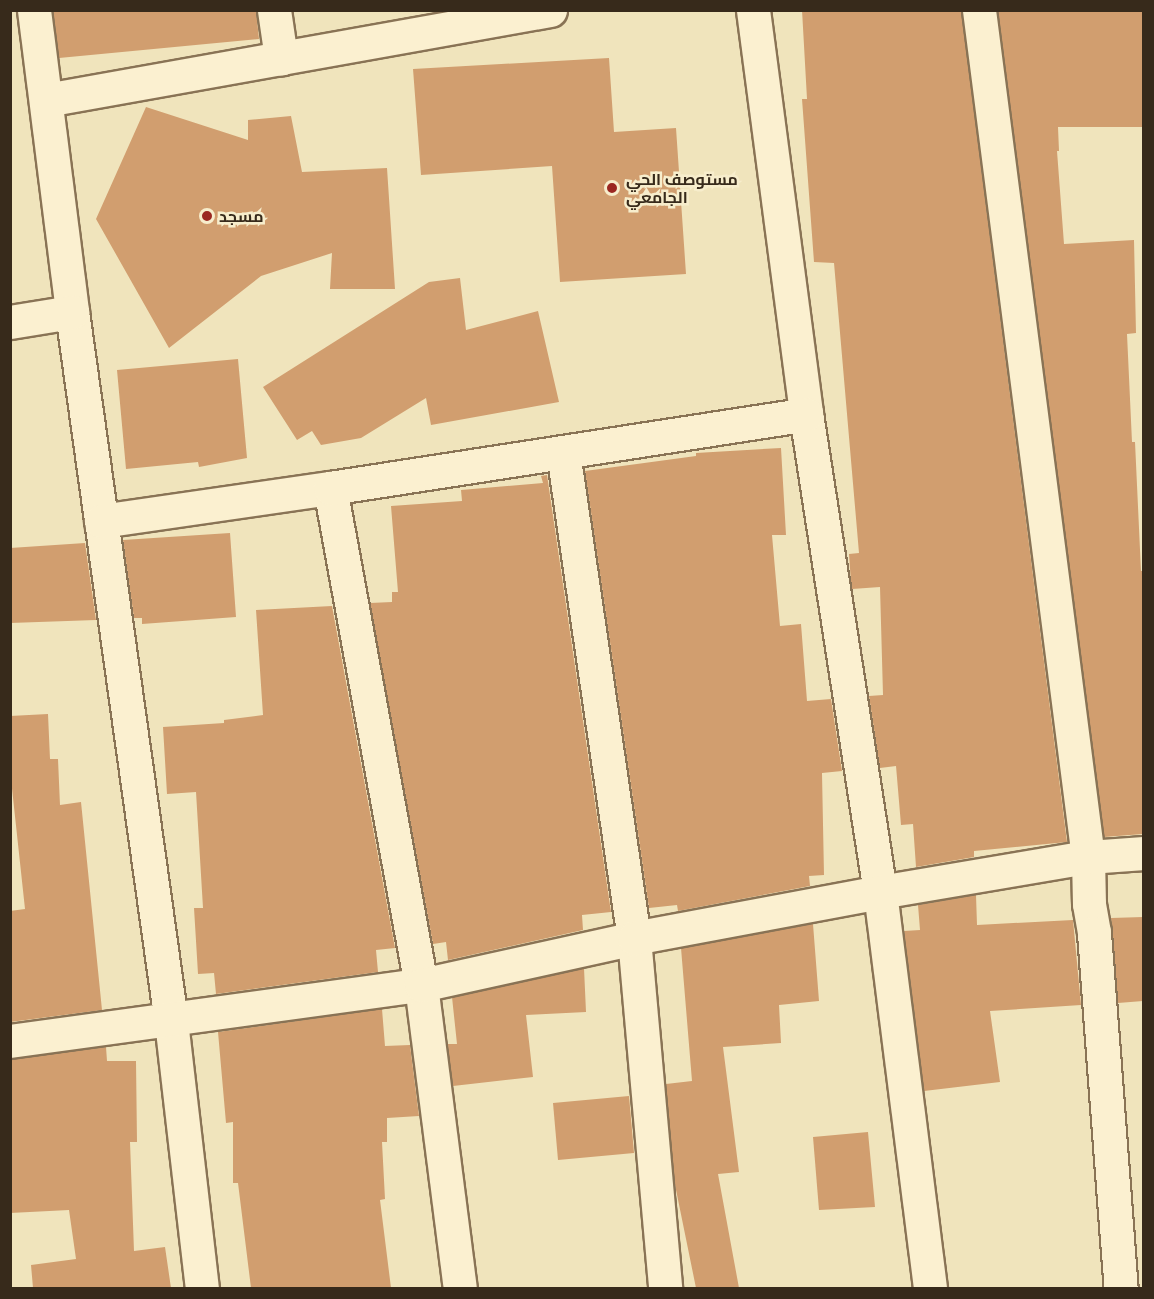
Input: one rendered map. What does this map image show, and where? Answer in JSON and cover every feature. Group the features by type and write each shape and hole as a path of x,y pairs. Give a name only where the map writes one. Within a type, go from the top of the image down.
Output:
{"street":[{"path":"34,10 72,312 171,1021 202,1288"},
{"path":"274,10 281,58"},
{"path":"46,100 281,58 507,14 550,10"},
{"path":"753,10 807,414 880,892 930,1288"},
{"path":"979,10 1088,857 1089,904 1094,933 1121,1288"},
{"path":"10,322 72,312"},
{"path":"101,521 807,414"},
{"path":"564,452 634,938 665,1288"},
{"path":"330,488 421,985 460,1288"},
{"path":"10,1041 171,1021 421,985 634,938 880,892 1088,857 1143,853"}],"building":[{"path":"53,10 256,10 259,39 59,58"},
{"path":"802,10 961,10 1067,842 974,851 974,857 916,867 913,824 901,825 896,766 880,768 869,696 883,695 880,587 852,589 851,583 849,554 859,553 834,263 814,262 802,99 807,99"},
{"path":"998,10 1143,10 1143,127 1058,127 1059,151 1057,151 1064,244 1134,240 1136,333 1127,334 1132,442 1135,442 1141,571 1143,571 1143,834 1104,837"},
{"path":"609,58 614,132 676,128 686,274 560,282 552,166 421,175 413,69"},
{"name":"مسجد","path":"146,107 248,140 248,120 291,116 302,172 387,168 395,289 330,289 332,253 261,276 169,348 96,219"},
{"path":"460,278 466,330 538,311 559,402 431,425 426,398 361,438 321,445 312,431 297,440 263,387 429,282"},
{"path":"238,359 247,458 199,467 198,462 126,469 117,370"},
{"path":"781,448 786,535 772,535 780,626 801,624 807,701 831,699 842,771 822,773 824,875 809,876 810,886 678,911 677,905 649,908 585,471 696,456 696,453"},
{"path":"547,475 611,912 582,915 583,930 448,960 446,942 433,944 370,603 392,602 392,592 398,592 391,506 462,501 461,490 543,483 541,476"},
{"path":"230,533 236,617 142,624 142,618 134,618 123,540"},
{"path":"85,543 96,620 10,623 10,548"},
{"path":"332,606 395,948 376,950 378,972 216,994 214,973 198,974 194,908 203,908 196,792 167,794 163,727 224,723 224,720 263,715 256,610"},
{"path":"48,714 50,759 58,759 60,805 81,802 102,1010 10,1022 10,911 25,909 10,770 10,716"},
{"path":"976,895 977,925 1073,920 1081,1005 990,1011 1000,1082 924,1091 904,931 920,930 918,905"},
{"path":"1143,917 1143,1001 1118,1003 1111,918"},
{"path":"813,924 819,1001 779,1005 781,1043 723,1047 739,1172 718,1174 739,1288 696,1288 674,1180 666,1084 692,1081 681,948"},
{"path":"584,968 586,1012 526,1015 533,1077 453,1086 447,1044 457,1044 452,997"},
{"path":"382,1009 385,1046 410,1045 419,1116 387,1118 387,1142 382,1142 385,1199 380,1200 391,1288 251,1288 238,1183 233,1183 233,1122 226,1123 218,1032"},
{"path":"106,1047 107,1061 136,1061 137,1142 130,1142 134,1251 165,1247 171,1288 33,1288 31,1265 76,1259 69,1210 10,1213 10,1059"},
{"path":"629,1096 634,1153 558,1160 553,1103"},
{"path":"868,1132 875,1207 819,1210 813,1137"}],"place":[{"name":"مستوصف الحي الجامعي","path":"612,188"},
{"name":"مسجد","path":"207,216"}]}
